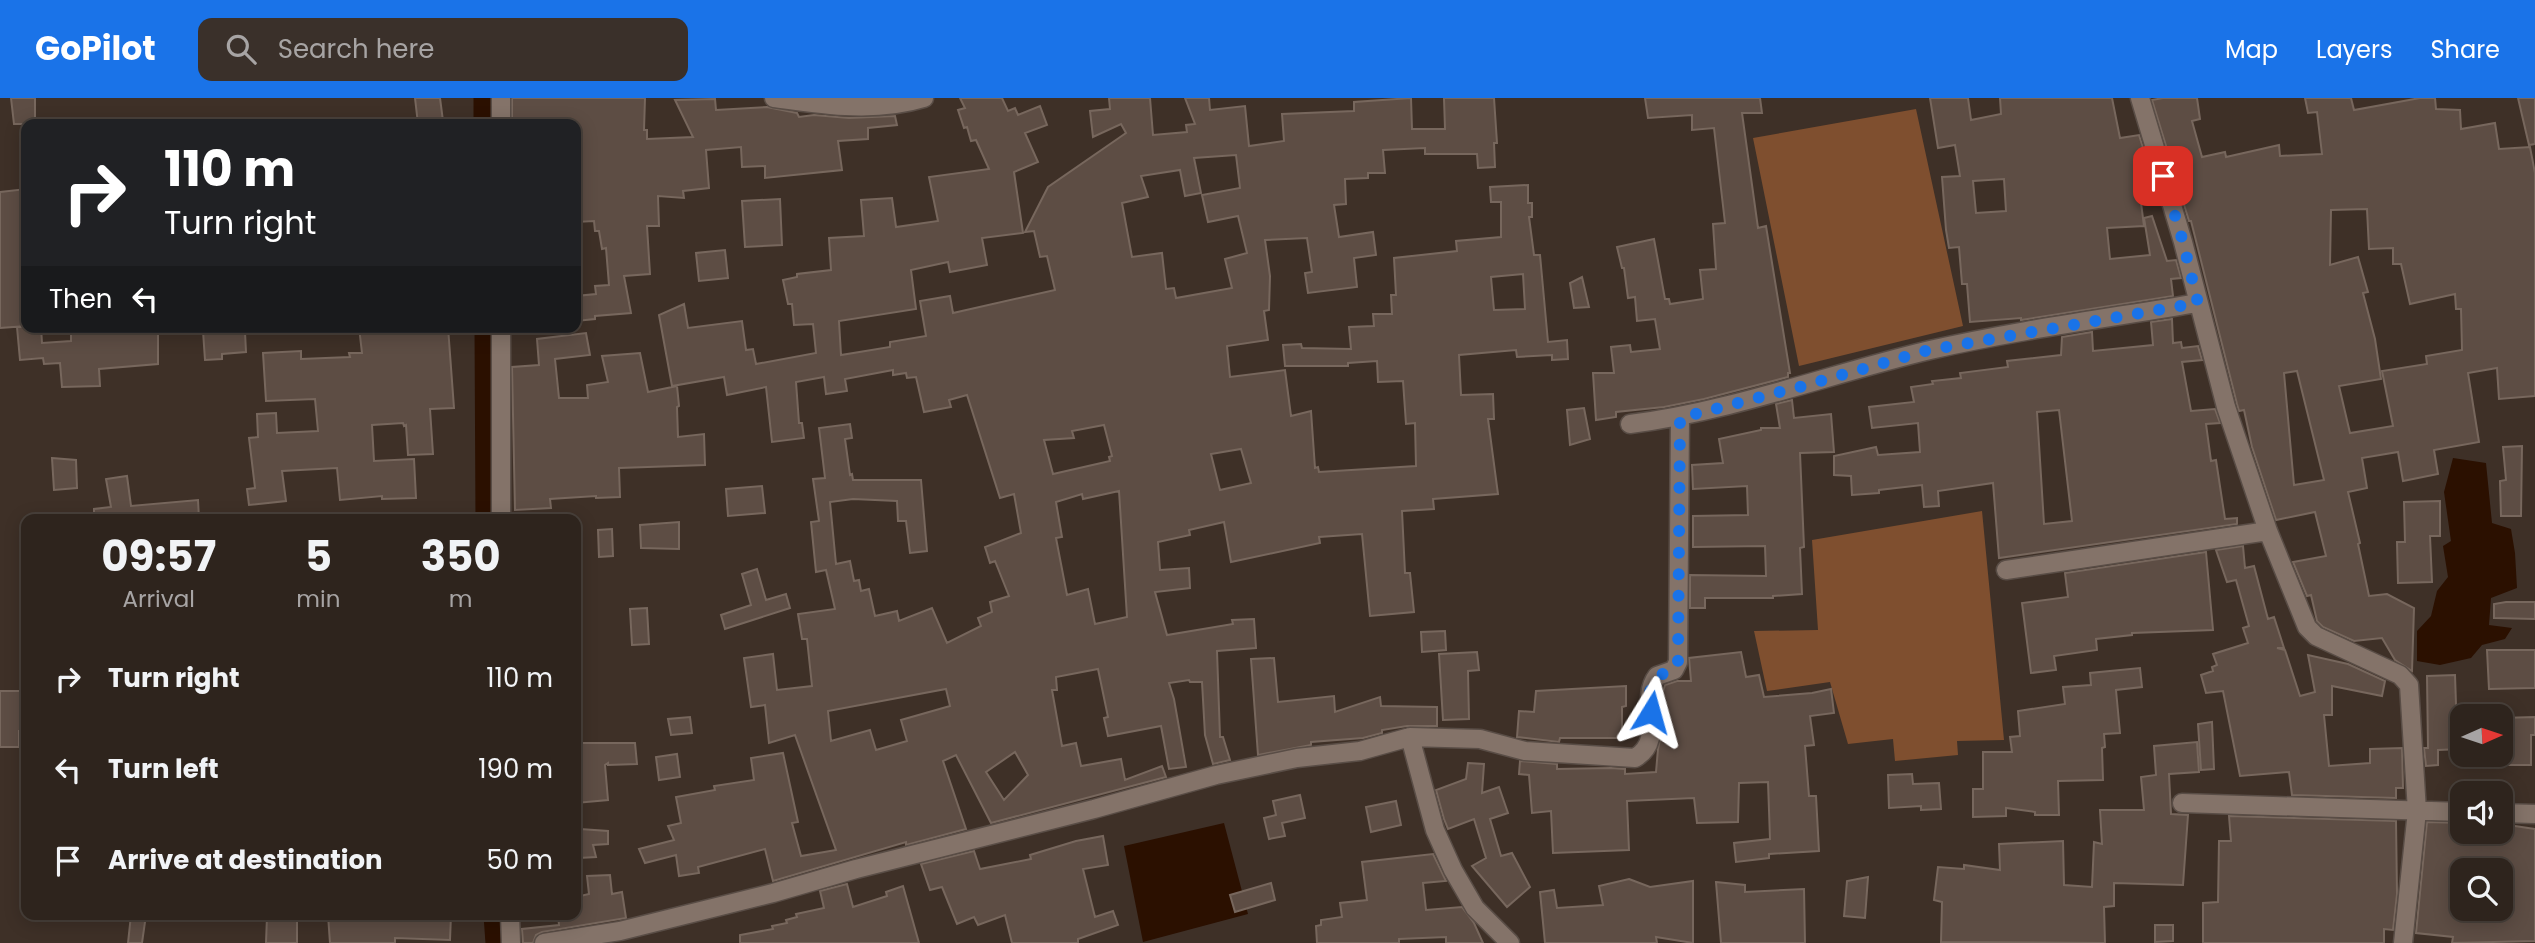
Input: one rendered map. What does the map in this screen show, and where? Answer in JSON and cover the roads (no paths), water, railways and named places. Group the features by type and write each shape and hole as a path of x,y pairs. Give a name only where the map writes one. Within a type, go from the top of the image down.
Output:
{"street":[{"path":"501,98 501,119"},
{"path":"774,98 844,107 901,104 924,98"},
{"path":"2140,98 2183,242 2226,407 2268,531 2307,627 2316,636 2400,675 2409,685 2417,811 2403,943"},
{"path":"1630,424 1680,418 1929,350 2198,303"},
{"path":"500,514 501,333"},
{"path":"544,943 620,931 763,896 1216,775 1297,758 1360,751 1410,737 1480,739 1525,751 1635,758 1646,749 1651,734 1650,689 1657,676 1674,670 1678,662 1680,418"},
{"path":"2006,570 2268,531"},
{"path":"1410,737 1435,830 1453,870 1475,908 1510,943"},
{"path":"2182,803 2450,812"},
{"path":"2513,813 2535,814"},
{"path":"510,920 511,943"}],"waterway":[{"path":"483,98 483,119"},
{"path":"484,333 485,514"},
{"path":"493,920 495,943"}]}
